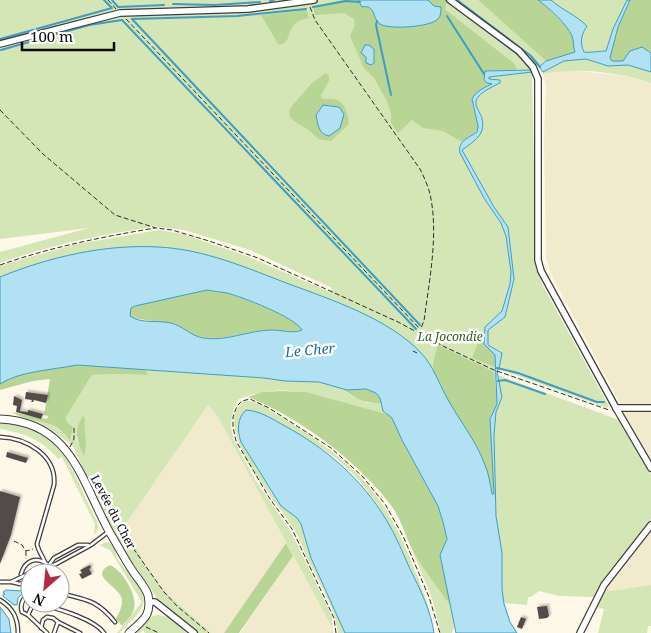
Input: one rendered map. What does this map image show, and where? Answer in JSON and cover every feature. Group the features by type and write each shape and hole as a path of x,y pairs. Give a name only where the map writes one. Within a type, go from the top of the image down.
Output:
{"street":[{"path":"450,0 519,51 535,70 538,88 538,260 541,271 651,468"},
{"path":"0,44 120,13 248,9 311,1"},
{"path":"616,408 651,408"},
{"name":"Levée du Cher","path":"0,419 17,421 40,429 52,436 68,452 109,531 147,592 149,602"},
{"path":"580,633 604,585 651,525"},
{"path":"128,633 149,602 155,602 194,633"}],"lane":[{"path":"0,437 7,437 34,448 46,458 53,471 54,485 38,540 38,549 47,563"},
{"path":"58,563 89,546 109,531"},
{"path":"50,563 54,558 76,546 89,546"},
{"path":"28,562 36,559 44,563"},
{"path":"11,582 20,578"},
{"path":"0,582 20,584"},
{"path":"70,595 91,602 115,622"},
{"path":"0,600 15,614 18,633"},
{"path":"24,613 47,633"},
{"path":"70,613 101,629 104,633"},
{"path":"41,628 42,622 47,617 53,618 80,633"},
{"path":"54,633 58,622"}],"path":[{"path":"108,0 420,329"},
{"path":"311,1 315,20 420,169 430,193 433,212 433,250 424,321 420,334"},
{"path":"0,110 43,154 115,215 156,228 172,230 258,258 375,311 495,370 607,410 616,408"},
{"path":"0,265 44,250 156,228"},
{"path":"336,633 334,618 292,529 270,499 236,441 233,417 237,406 242,401 250,400 269,408 331,448 362,476 385,504 403,536 429,597 440,633"},
{"path":"68,452 73,441 74,426"},
{"path":"116,524 164,592 177,606 209,633"},
{"path":"14,541 22,545 26,551 25,555 28,562"},
{"path":"26,551 38,549"},
{"path":"142,628 149,627 159,633"}],"shaded area":[{"path":"567,70 619,75 651,83 651,406 625,406 619,401 554,280 546,259 544,138 546,85 543,74"},
{"path":"208,405 218,417 286,543 224,633 211,633 162,589 143,561 125,525"},
{"path":"626,411 651,411 651,460 623,415"},
{"path":"651,530 651,585 603,592 609,580"},
{"path":"293,556 333,629 331,633 240,633"}],"green space":[{"name":"La Jocondie","path":"0,0 358,0 399,131 412,120 475,116 459,150 484,198 501,223 506,236 511,272 510,284 502,312 485,327 484,344 495,355 497,404 492,442 494,494 486,465 421,353 395,332 272,278 227,261 204,254 160,247 0,277 0,266 9,263 77,244 159,230 182,234 244,255 330,292 332,288 250,250 184,230 150,226 152,227 56,246 0,263 0,252 89,228 0,239"},
{"path":"341,0 358,0 362,7 368,7 372,10 376,20 431,23 438,19 434,6 428,0 448,0 445,9 515,64 517,70 485,71 484,80 493,83 472,99 478,126 476,133 462,142 443,131 423,128 412,120 398,133 391,123 391,114 387,101 374,78 364,68 350,36 355,25 354,19 344,13 315,15 313,7"},
{"path":"454,0 478,0 546,61 539,67 522,51"},
{"path":"478,0 538,0 557,16 570,31 575,53 546,61"},
{"path":"551,0 627,0 613,29 606,51 589,53 584,52 581,41 587,26"},
{"path":"630,0 651,0 651,53 650,51 630,51 623,61 612,61 610,58 618,27"},
{"path":"448,1 519,54 532,70 517,70 515,64 445,9"},
{"path":"306,9 309,18 295,24 286,41 282,44 278,44 261,15 292,12"},
{"path":"586,59 608,66 628,65 651,72 651,83 611,73 570,71 543,74 543,72 564,61"},
{"path":"532,72 536,269 543,286 609,406 607,408 499,369 501,351 487,343 488,330 505,317 514,279 508,227 494,207 462,150 476,139 482,130 481,118 475,104 477,100 485,91 500,83 500,80 489,79 489,77"},
{"path":"326,73 329,81 321,98 338,101 347,112 349,124 331,141 318,139 290,117 289,111 291,107 312,83","holes":["323,106 343,118 340,128 331,135 317,118 317,112"]},
{"path":"207,290 227,293 256,303 289,319 302,329 292,332 264,330 223,338 207,338 198,337 175,325 130,316 131,308 135,306"},
{"path":"483,330 484,344 495,355 495,367 472,358"},
{"path":"438,345 494,372 497,404 490,417 494,494 492,494 486,468 478,449 444,395 435,376 433,365"},
{"path":"77,365 146,370 148,375 92,375 66,417 67,422 73,427 70,441 64,433 50,424 12,412 47,419 48,416 44,415 50,379 33,381 0,390 0,384 17,376"},
{"path":"146,370 319,382 342,388 351,396 368,403 381,403 386,414 314,394 278,391 259,393 239,399 233,414 231,424 234,440 255,480 290,530 332,616 333,629 218,417 208,405 125,525 143,561 162,589 211,633 197,633 157,598 124,550 103,512 111,518 115,525 118,523 101,509 73,446 51,430 14,414 52,425 70,441 73,427 67,422 66,417 92,375 147,375","holes":["80,421 85,438 84,456 76,439"]},
{"path":"498,375 619,420 646,462 651,475 651,518 647,527 604,578 594,597 559,596 539,591 528,597 527,605 504,603 502,553 496,516 494,443 496,412 502,397"},
{"path":"342,388 369,390 378,395 381,403 360,400"},
{"path":"262,392 306,392 386,414 392,418 438,506 447,538 440,555 451,604 446,600 424,569 393,508 380,491 328,443 287,416 248,397"},
{"path":"244,401 262,405 275,412 332,452 364,481 389,515 400,536 422,587 430,614 402,550 380,508 351,471 315,444 260,413 238,424 238,435 281,506 297,518 301,524 311,558 345,633 338,633 334,614 297,535 263,486 241,447 235,429 235,413"},
{"path":"83,416 85,419 86,442 84,456 77,436 78,427"},
{"path":"0,423 22,426 40,433 64,455 97,521 98,527 94,535 95,524 62,457 58,459 46,447 32,438 0,429"},
{"path":"107,542 114,546 118,559 138,583 144,603 120,633 117,633 142,602 110,550 99,545"},
{"path":"286,543 293,556 239,633 224,633"},
{"path":"412,550 446,600 451,604 454,627 452,633 441,633 432,598"},
{"path":"110,565 124,577 134,597 133,612 122,626 116,619 122,599 120,594 103,577 102,573"},
{"path":"651,585 651,626 648,626 647,633 598,633 604,609 596,607 603,592"},
{"path":"156,615 166,616 174,620 186,633 145,633 143,630 140,633 135,633 149,618"}],"water":[{"path":"358,0 428,0 434,6 441,7 441,13 434,22 419,26 385,26 378,22 370,8 362,7"},
{"path":"538,0 551,0 587,26 581,41 584,52 588,52 606,51 613,29 627,0 630,0 618,27 610,58 612,61 623,61 630,51 642,47 651,53 651,72 628,65 608,66 586,59 564,61 543,72 539,67 546,61 575,52 572,36 566,26"},
{"path":"365,45 369,45 374,49 374,63 371,65 366,63 366,57 361,53"},
{"name":"Le Cher","path":"532,70 532,72 489,77 489,79 500,80 500,83 479,96 476,101 476,106 483,122 482,130 477,139 462,150 494,207 508,227 514,279 505,317 488,330 488,345 502,353 497,371 502,397 496,412 494,435 496,516 502,553 504,604 510,622 517,633 456,633 440,555 447,539 438,506 392,418 383,411 380,398 376,393 366,389 347,390 319,382 77,365 17,376 0,384 0,277 38,263 98,250 158,247 192,251 241,266 342,304 377,321 409,342 422,354 429,364 477,447 488,472 492,494 494,494 490,419 497,404 495,355 484,344 485,327 502,311 510,284 511,272 506,236 501,223 484,198 460,153 460,146 464,140 477,132 478,126 473,96 492,84 484,80 485,71","holes":["207,290 234,295 268,308 289,319 302,330 291,332 263,331 212,339 199,337 171,323 144,321 130,316 131,308 135,306"]},
{"path":"323,105 339,107 344,114 340,128 329,136 321,131 316,115"},
{"path":"246,410 266,416 315,445 342,466 366,492 387,521 396,539 425,600 434,633 345,633 311,558 301,524 297,518 281,506 241,442 239,425 241,417"},
{"path":"6,590 20,591 17,605 14,605 3,596 5,594 3,592"},
{"path":"0,607 9,619 11,633 0,633"}],"building":[{"path":"26,392 48,395 46,403 34,400 31,402 32,400 25,399"},
{"path":"14,396 22,400 20,411 28,412 28,410 43,414 41,419 16,412 17,406 13,405"},
{"path":"7,452 28,458 26,463 6,457"},
{"path":"0,491 20,497 11,535 0,564"},
{"path":"90,565 91,568 89,569 92,574 82,579 79,574 82,573 80,570"},
{"path":"547,606 549,616 539,619 537,607"},
{"path":"521,617 526,619 522,629 517,627"}],"waterway":[{"path":"104,0 111,7"},
{"path":"112,0 118,7"},
{"path":"270,1 274,0"},
{"path":"446,0 520,56"},
{"path":"457,0 531,56 540,67"},
{"path":"313,7 346,1 360,2"},
{"path":"173,4 214,5 260,2"},
{"path":"118,7 164,5"},
{"path":"0,39 112,8"},
{"path":"132,19 237,16 306,9"},
{"path":"447,16 484,74"},
{"path":"132,19 420,325"},
{"path":"122,20 416,329"},
{"path":"1,50 89,25 122,20"},
{"path":"377,21 376,25 391,95"},
{"path":"497,368 518,373 597,402 604,402"},
{"path":"498,381 505,380 545,394"}]}
